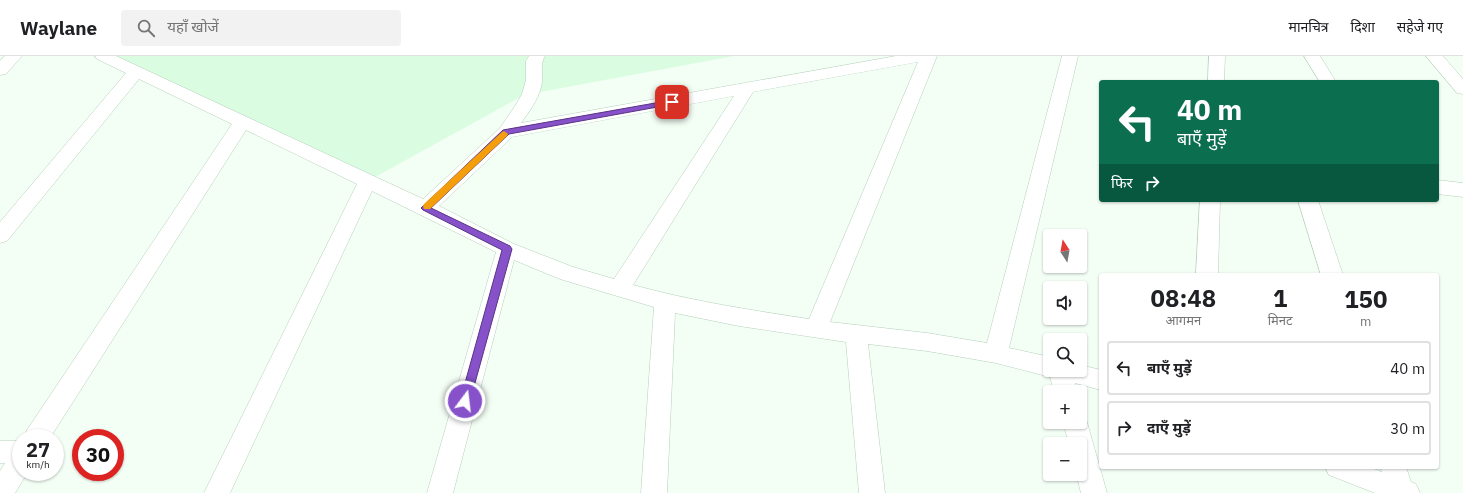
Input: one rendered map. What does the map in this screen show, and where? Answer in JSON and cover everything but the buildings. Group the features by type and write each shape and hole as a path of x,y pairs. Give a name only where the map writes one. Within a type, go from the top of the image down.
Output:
{"street":[{"path":"0,70 14,56"},
{"path":"103,56 367,182 426,208 507,249 567,273 665,302 739,317 816,329 927,342 996,354 1043,364"},
{"path":"426,208 506,132 529,98 534,80 534,61 537,56"},
{"path":"506,132 924,56"},
{"path":"816,329 929,56"},
{"path":"996,354 1070,56"},
{"path":"1216,80 1217,56"},
{"path":"1312,56 1327,80"},
{"path":"1434,56 1460,83"},
{"path":"0,236 136,72"},
{"path":"619,289 747,89"},
{"path":"42,429 242,122"},
{"path":"217,493 367,182"},
{"path":"1439,187 1463,190"},
{"path":"1207,273 1210,202"},
{"path":"1309,202 1331,273"},
{"path":"440,493 507,249"},
{"path":"654,493 665,302"},
{"path":"856,334 872,493"},
{"path":"1087,376 1099,379"},
{"path":"1077,429 1094,493"},
{"path":"0,452 12,452"},
{"path":"1343,469 1404,492"},
{"path":"1394,469 1404,492"},
{"path":"0,493 12,474"}],"shaded area":[{"path":"109,56 734,56 524,95 375,177"}],"slow traffic":[{"path":"427,206 504,134"}],"route":[{"path":"465,401 507,249 426,208 506,132 672,102"}]}
